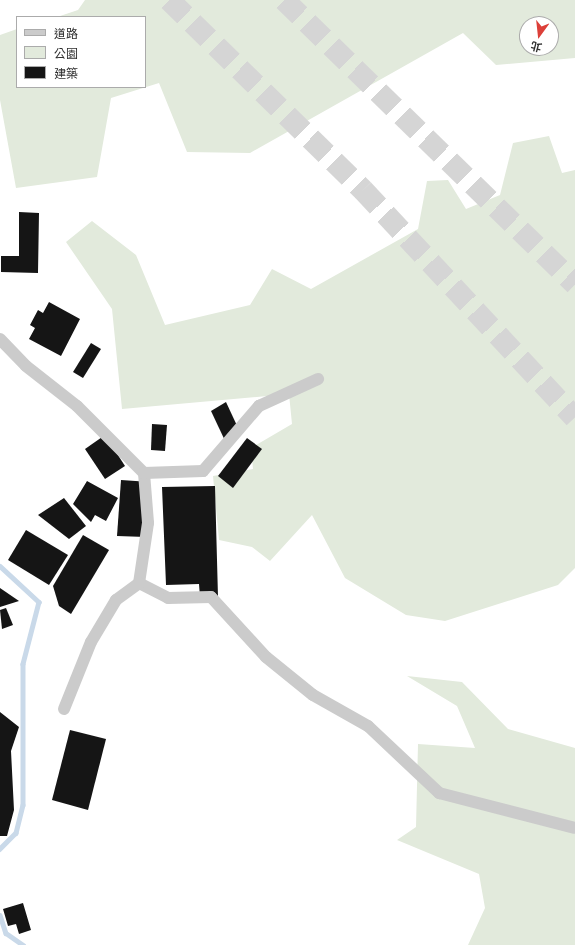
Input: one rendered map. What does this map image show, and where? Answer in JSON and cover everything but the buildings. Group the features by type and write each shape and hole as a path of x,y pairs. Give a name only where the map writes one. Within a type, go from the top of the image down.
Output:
{"street":[{"path":"0,339 26,366 77,406 144,473 148,523 139,583 116,600 91,642 64,709"},
{"path":"144,473 203,471 259,406 318,379"},
{"path":"139,583 168,598 211,597 266,657 313,695 368,726 439,793 575,828"}],"green space":[{"path":"85,0 575,0 575,58 496,65 463,33 250,153 187,152 159,83 146,87 146,16 60,16 78,10"},
{"path":"16,29 16,88 143,88 111,98 97,177 16,188 0,100 0,35"},
{"path":"549,136 562,173 575,170 575,568 558,585 445,621 406,615 345,578 312,515 270,561 252,547 219,540 213,476 253,469 251,448 292,424 289,394 122,409 112,309 66,242 92,221 136,255 165,325 250,305 272,269 311,289 418,229 427,181 448,180 466,209 500,195 513,143"},
{"path":"407,676 462,682 508,729 575,748 575,945 468,945 485,908 479,874 397,840 416,827 418,744 475,748 457,706"}],"waterway":[{"path":"0,566 39,602 23,664 23,805 16,833 0,849"},
{"path":"0,915 6,933 23,945"}],"tunnel":[{"path":"169,0 363,190 575,418"},
{"path":"284,0 575,284"}]}
